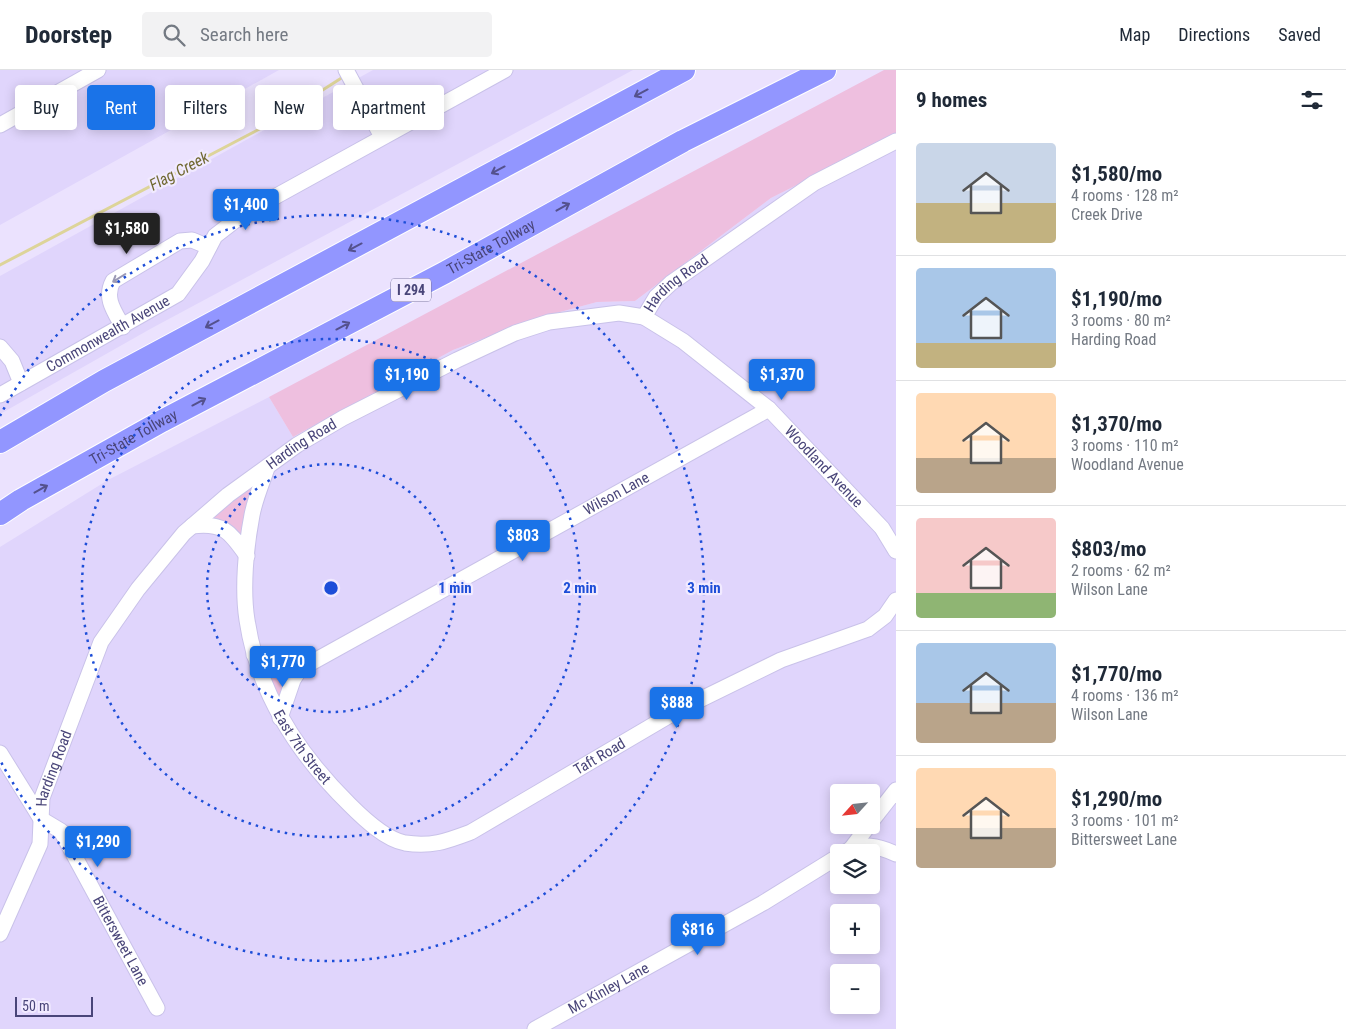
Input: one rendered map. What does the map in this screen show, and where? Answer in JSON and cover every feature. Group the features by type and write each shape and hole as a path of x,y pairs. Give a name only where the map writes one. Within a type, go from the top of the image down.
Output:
{"highway":[{"path":"0,442 104,381 684,70"},
{"name":"Tri-State Tollway","path":"0,514 21,500 162,421 444,273 683,141 825,70"}],"street":[{"path":"0,125 98,70"},
{"path":"346,70 382,138"},
{"name":"Commonwealth Avenue","path":"0,395 123,327 178,294 202,261 215,236 242,214 505,70"},
{"name":"Harding Road","path":"0,934 40,844 42,798 101,642 138,589 192,526 228,495 297,445 343,418 515,333 550,322 586,316 619,313 644,317 656,297 671,283 783,203 814,183 896,141"},
{"path":"123,327 109,301 108,291 112,281 180,242 192,240 209,247"},
{"name":"Woodland Avenue","path":"644,317 683,341 769,409 882,528 896,551"},
{"path":"0,347 12,361 21,383"},
{"name":"Wilson Lane","path":"300,669 769,409"},
{"name":"East 7th Street","path":"267,468 252,514 247,556 246,619 254,656 280,718 296,744 322,778 370,825 404,842 437,845"},
{"path":"192,526 208,524 226,530 247,556"},
{"name":"Taft Road","path":"437,845 471,832 677,711 781,660 862,632 876,625 896,602"},
{"path":"254,656 276,665 300,669 293,680 280,718"},
{"name":"Bittersweet Lane","path":"0,753 41,819 61,831 157,1008"},
{"path":"880,810 896,790"},
{"name":"Mc Kinley Lane","path":"852,844 861,834"},
{"name":"Mc Kinley Lane","path":"880,848 896,854"},
{"name":"Mc Kinley Lane","path":"535,1029 763,903 830,862"}],"shaded area":[{"path":"0,70 279,70 245,89 245,85 165,85 165,130 171,130 0,225"},
{"path":"373,70 633,70 152,328 0,414 0,276 264,130 323,130 323,98 333,92 333,130 444,130 444,85 346,85"},
{"path":"884,70 896,70 896,135 771,198 635,301 597,302 538,318 453,350 293,437 269,397"},
{"path":"896,135 896,1029 0,1029 0,547 108,480 269,397 293,437 453,350 538,318 597,302 635,301 771,198"},
{"path":"255,482 244,534 241,536 214,517"},
{"path":"271,670 285,674 287,677 279,700 268,673"}],"waterway":[{"name":"Flag Creek","path":"0,265 271,123 343,77"}]}
